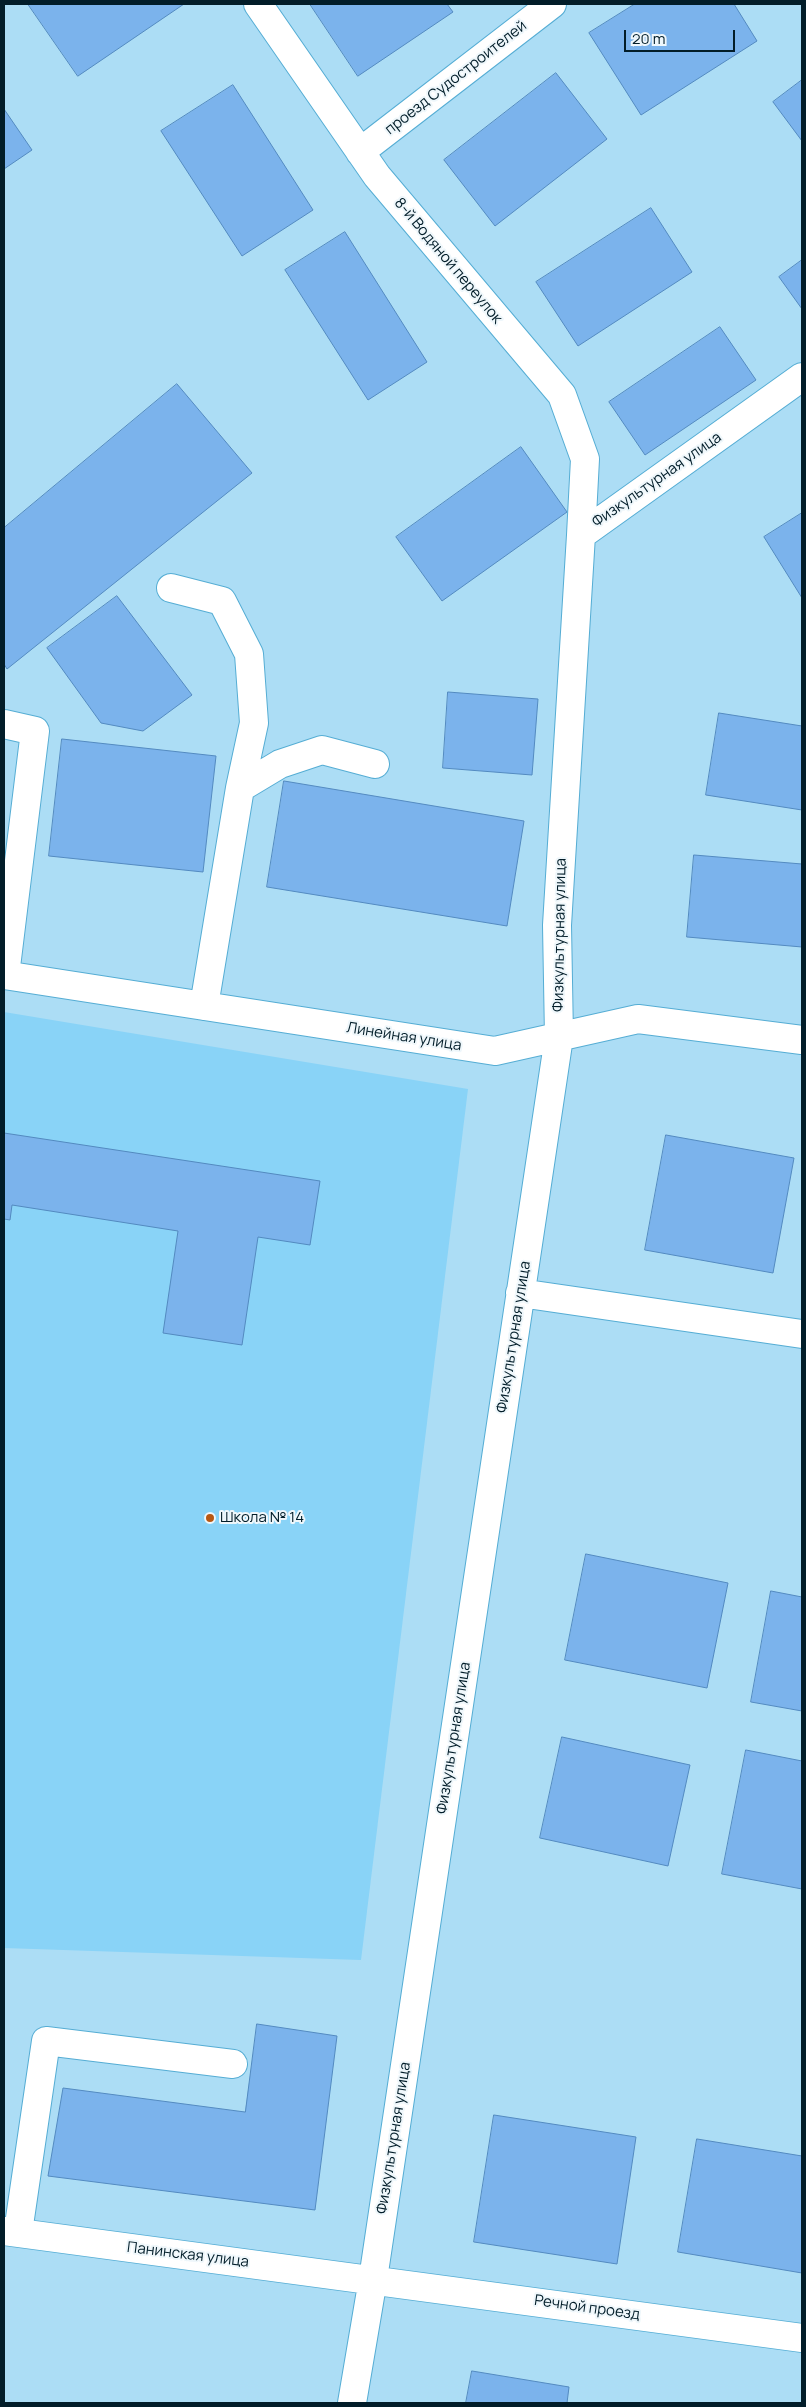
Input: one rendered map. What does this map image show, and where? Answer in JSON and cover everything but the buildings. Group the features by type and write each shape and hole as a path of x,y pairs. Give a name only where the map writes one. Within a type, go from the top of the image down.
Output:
{"street":[{"name":"8-й Водяной переулок","path":"258,4 377,176 562,395 585,459 581,535"},
{"name":"проезд Судостроителей","path":"360,152 552,4"},
{"name":"Физкультурная улица","path":"352,2403 373,2279 559,1037 557,925 581,535 802,377"},
{"path":"171,588 222,601 249,654 254,723 240,788 204,1006"},
{"path":"4,724 35,731 5,975"},
{"path":"240,788 280,764 322,750 375,764"},
{"name":"Линейная улица","path":"5,975 495,1051 638,1019 802,1040"},
{"path":"520,1293 802,1334"},
{"path":"11,2232 46,2041 233,2064"},
{"name":"Панинская улица","path":"11,2232 373,2279"},
{"name":"Речной проезд","path":"373,2279 802,2338"}],"shaded area":[{"name":"Школа № 14","path":"4,1012 468,1089 361,1960 4,1948"}],"place":[{"name":"Школа № 14","path":"210,1518"}]}
